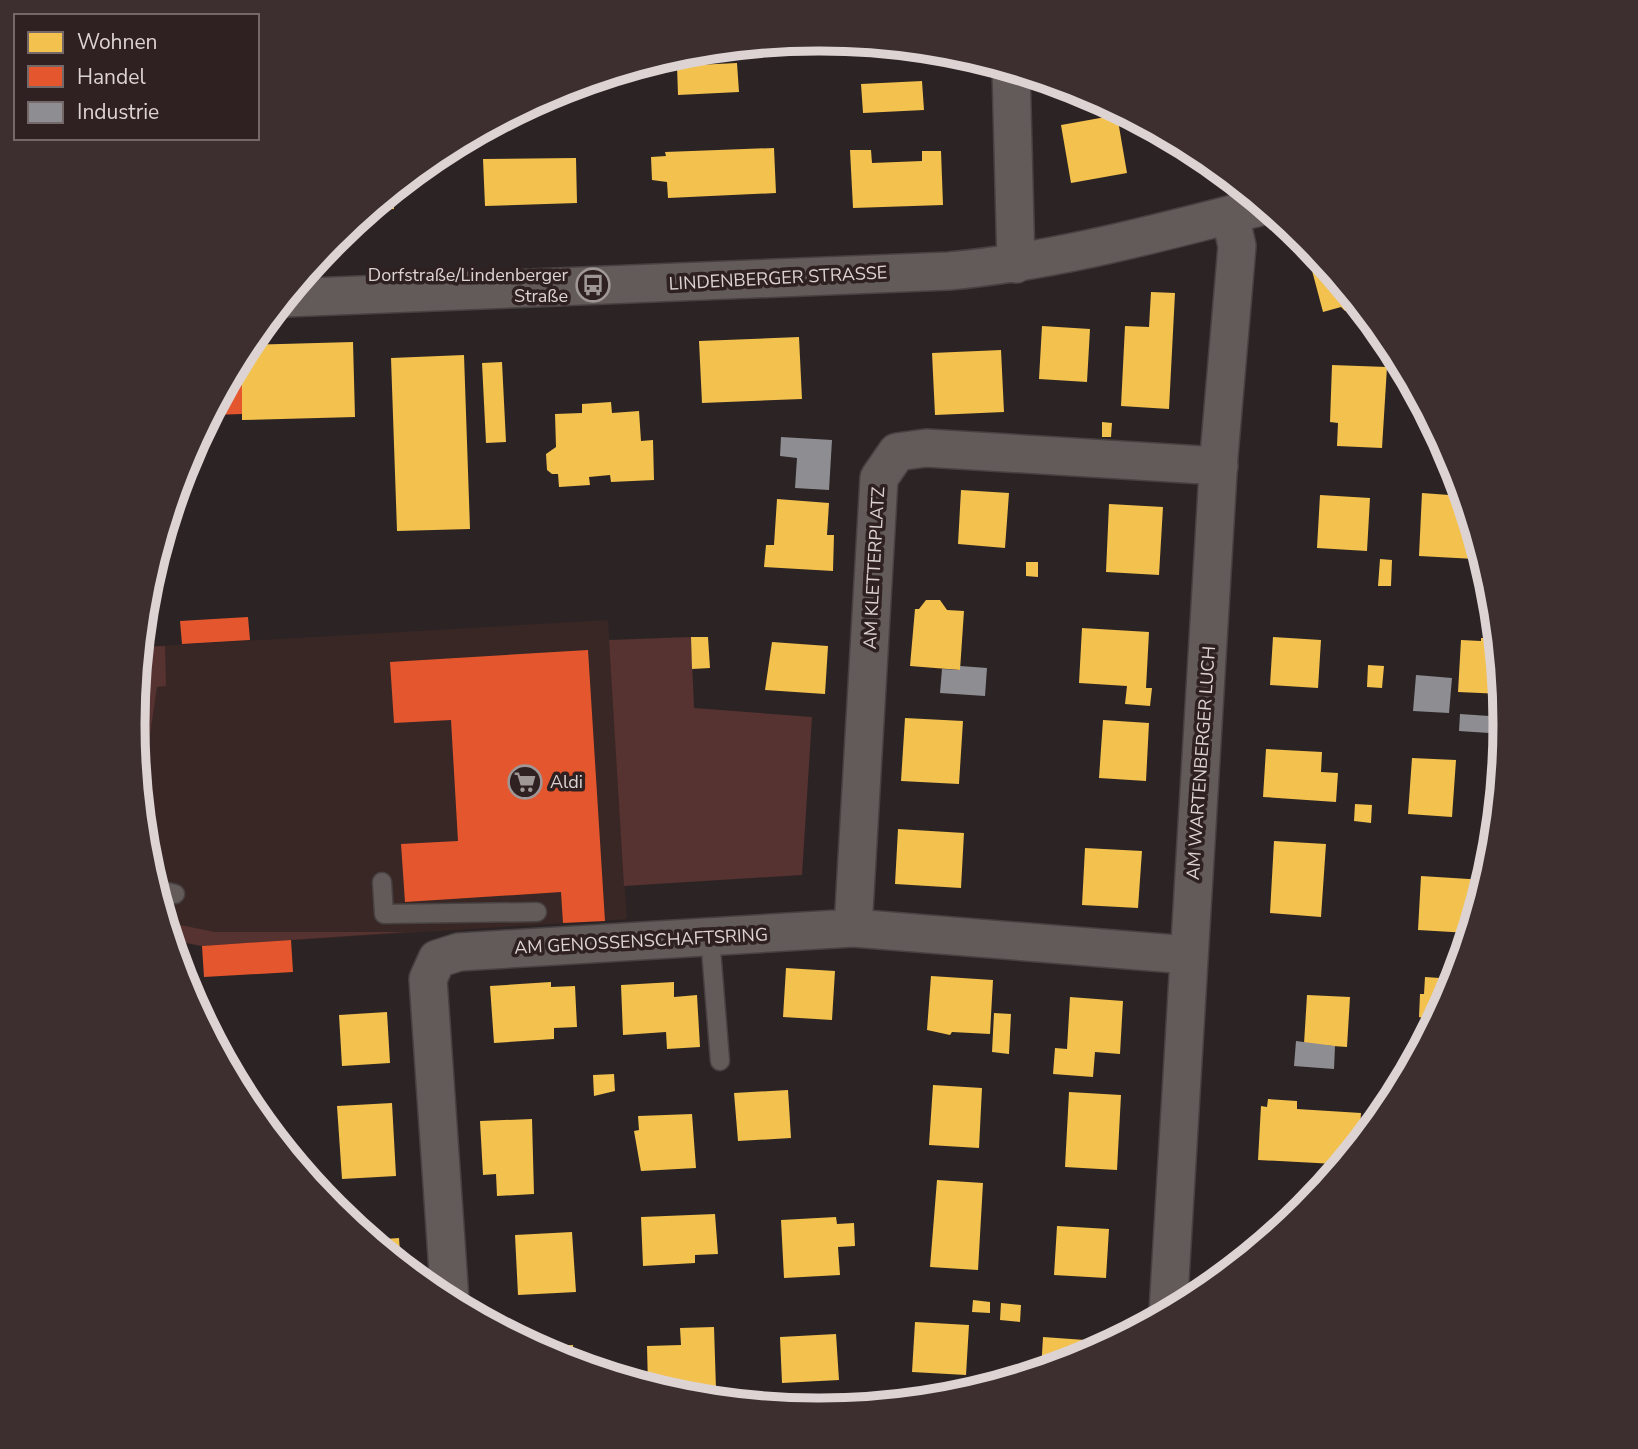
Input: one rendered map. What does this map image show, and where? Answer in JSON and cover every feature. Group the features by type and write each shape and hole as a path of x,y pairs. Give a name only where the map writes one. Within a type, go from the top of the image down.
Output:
{"street":[{"path":"1011,80 1016,264"},
{"name":"LINDENBERGER STRASSE","path":"298,298 926,272 1016,264 1247,210"},
{"name":"AM WARTENBERGER LUCH","path":"1169,1300 1219,466 1237,246 1247,210"},
{"name":"AM KLETTERPLATZ","path":"853,928 879,478 897,452 926,448 1219,466"},
{"name":"AM GENOSSENSCHAFTSRING","path":"449,1288 428,979 437,959 459,952 853,928 1189,955"}],"lane":[{"path":"382,882 384,914 537,912"},
{"path":"166,892 175,894"},
{"path":"710,937 720,1061"}],"shaded area":[{"path":"608,620 627,919 202,946 181,942 168,899 151,812 145,724 150,646"},
{"path":"691,637 694,708 812,717 802,875 624,886 609,640"},
{"path":"165,646 166,686 157,687 147,758 145,724 150,647"},
{"path":"176,924 215,932 406,932 202,946 181,942"}],"building: Wohnen":[{"path":"737,63 739,92 678,95 677,67"},
{"path":"922,81 924,110 863,113 861,84"},
{"path":"1109,116 1118,121 1127,173 1071,183 1061,125"},
{"path":"774,148 776,193 668,198 667,182 652,180 651,157 666,156 665,152"},
{"path":"850,150 871,150 872,163 922,161 922,151 941,151 943,205 853,208"},
{"path":"576,158 577,203 485,206 483,159"},
{"path":"1310,264 1351,310 1345,311 1341,307 1323,312"},
{"path":"1151,292 1175,293 1169,409 1121,406 1125,326 1149,327"},
{"path":"1042,326 1090,329 1087,382 1039,379"},
{"path":"799,337 802,399 702,403 699,341"},
{"path":"353,342 355,417 242,420 242,378 263,345"},
{"path":"1001,350 1004,412 935,415 932,353"},
{"path":"464,355 470,529 397,531 391,358"},
{"path":"502,362 506,442 486,443 482,363"},
{"path":"1332,365 1387,367 1382,448 1337,446 1338,423 1330,422"},
{"path":"611,402 612,413 639,411 641,441 653,440 654,480 611,482 610,475 589,477 590,485 559,487 558,474 547,470 546,454 556,447 555,414 582,413 582,404"},
{"path":"1102,422 1112,423 1111,437 1102,437"},
{"path":"961,490 1009,493 1005,548 958,544"},
{"path":"1422,493 1452,495 1472,559 1419,556"},
{"path":"1320,495 1370,498 1367,551 1317,548"},
{"path":"777,499 829,503 827,535 834,535 833,571 764,567 766,545 774,545"},
{"path":"1109,504 1163,507 1159,575 1106,572"},
{"path":"1380,559 1392,560 1391,586 1378,586"},
{"path":"1026,562 1038,562 1038,577 1026,576"},
{"path":"926,600 940,600 947,610 964,611 960,670 910,666 915,609 919,609"},
{"path":"1082,628 1149,632 1146,688 1152,688 1150,706 1125,704 1127,686 1079,683"},
{"path":"691,637 708,637 710,668 692,669"},
{"path":"1273,637 1321,640 1318,688 1270,685"},
{"path":"1481,638 1487,638 1492,694 1458,692 1461,640 1481,641"},
{"path":"772,642 828,646 825,694 765,690"},
{"path":"1368,665 1384,666 1382,688 1367,687"},
{"path":"905,718 963,721 959,784 901,781"},
{"path":"1103,720 1149,723 1146,781 1099,778"},
{"path":"1266,749 1322,752 1321,772 1338,773 1336,802 1263,797"},
{"path":"1412,758 1456,760 1452,817 1408,814"},
{"path":"1355,804 1372,805 1371,823 1354,821"},
{"path":"898,829 964,833 961,888 895,884"},
{"path":"1274,841 1326,844 1321,917 1270,913"},
{"path":"1085,848 1142,851 1138,908 1082,905"},
{"path":"1421,876 1475,879 1460,932 1418,930"},
{"path":"786,968 835,971 832,1020 783,1017"},
{"path":"931,976 993,980 990,1034 952,1032 950,1035 927,1030"},
{"path":"1425,977 1442,978 1423,1022 1423,1018 1419,1017 1420,994 1424,994"},
{"path":"551,982 551,987 575,986 577,1027 554,1028 554,1039 494,1043 490,986"},
{"path":"674,982 674,997 697,995 700,1047 667,1049 666,1032 623,1035 621,985"},
{"path":"1307,995 1350,997 1347,1047 1304,1044"},
{"path":"1070,997 1123,1001 1120,1054 1095,1052 1093,1077 1053,1074 1055,1048 1067,1049"},
{"path":"387,1012 390,1063 342,1066 339,1015"},
{"path":"994,1013 1011,1014 1009,1054 992,1052"},
{"path":"614,1074 615,1091 594,1096 593,1075"},
{"path":"933,1085 982,1088 979,1148 929,1145"},
{"path":"788,1090 791,1138 738,1141 734,1093"},
{"path":"1069,1092 1121,1095 1117,1170 1065,1167"},
{"path":"1268,1099 1297,1101 1297,1109 1361,1113 1360,1126 1340,1152 1336,1152 1330,1164 1258,1160 1261,1106 1267,1107"},
{"path":"392,1103 396,1176 342,1179 337,1106"},
{"path":"692,1114 696,1168 641,1171 634,1131 639,1130 638,1116"},
{"path":"532,1119 534,1194 497,1196 496,1174 483,1175 480,1121"},
{"path":"937,1180 983,1183 978,1270 930,1267"},
{"path":"715,1214 718,1254 695,1255 695,1263 643,1266 641,1217"},
{"path":"836,1217 837,1224 854,1223 855,1246 838,1247 840,1275 784,1278 781,1220"},
{"path":"1057,1226 1109,1229 1106,1278 1054,1275"},
{"path":"572,1232 576,1292 518,1295 515,1235"},
{"path":"399,1238 400,1252 385,1239"},
{"path":"973,1300 990,1302 990,1313 972,1312"},
{"path":"1001,1303 1021,1305 1020,1322 1000,1320"},
{"path":"915,1322 969,1325 966,1375 912,1372"},
{"path":"714,1327 716,1389 648,1376 647,1346 681,1345 680,1328"},
{"path":"836,1334 839,1380 782,1383 780,1337"},
{"path":"1043,1337 1092,1340 1077,1347 1042,1360"},
{"path":"573,1345 573,1352 561,1347 558,1346"}],"building: Handel":[{"path":"242,378 242,414 222,415"},
{"path":"248,617 250,640 182,644 180,621"},
{"name":"Aldi","path":"588,650 605,921 563,923 561,892 405,902 401,844 458,841 451,720 394,723 390,662"},
{"path":"291,940 293,972 204,977 202,946"}],"building: Industrie":[{"path":"781,437 832,440 829,490 795,488 797,458 780,456"},
{"path":"960,666 987,668 985,696 940,693 942,669 960,670"},
{"path":"1416,675 1452,678 1449,713 1413,711"},
{"path":"1460,714 1493,716 1493,733 1459,731"},
{"path":"1296,1041 1335,1046 1334,1069 1294,1066"}],"place":[{"name":"Dorfstraße/Lindenberger Straße","path":"593,285"},
{"name":"Aldi","path":"525,782"}]}
